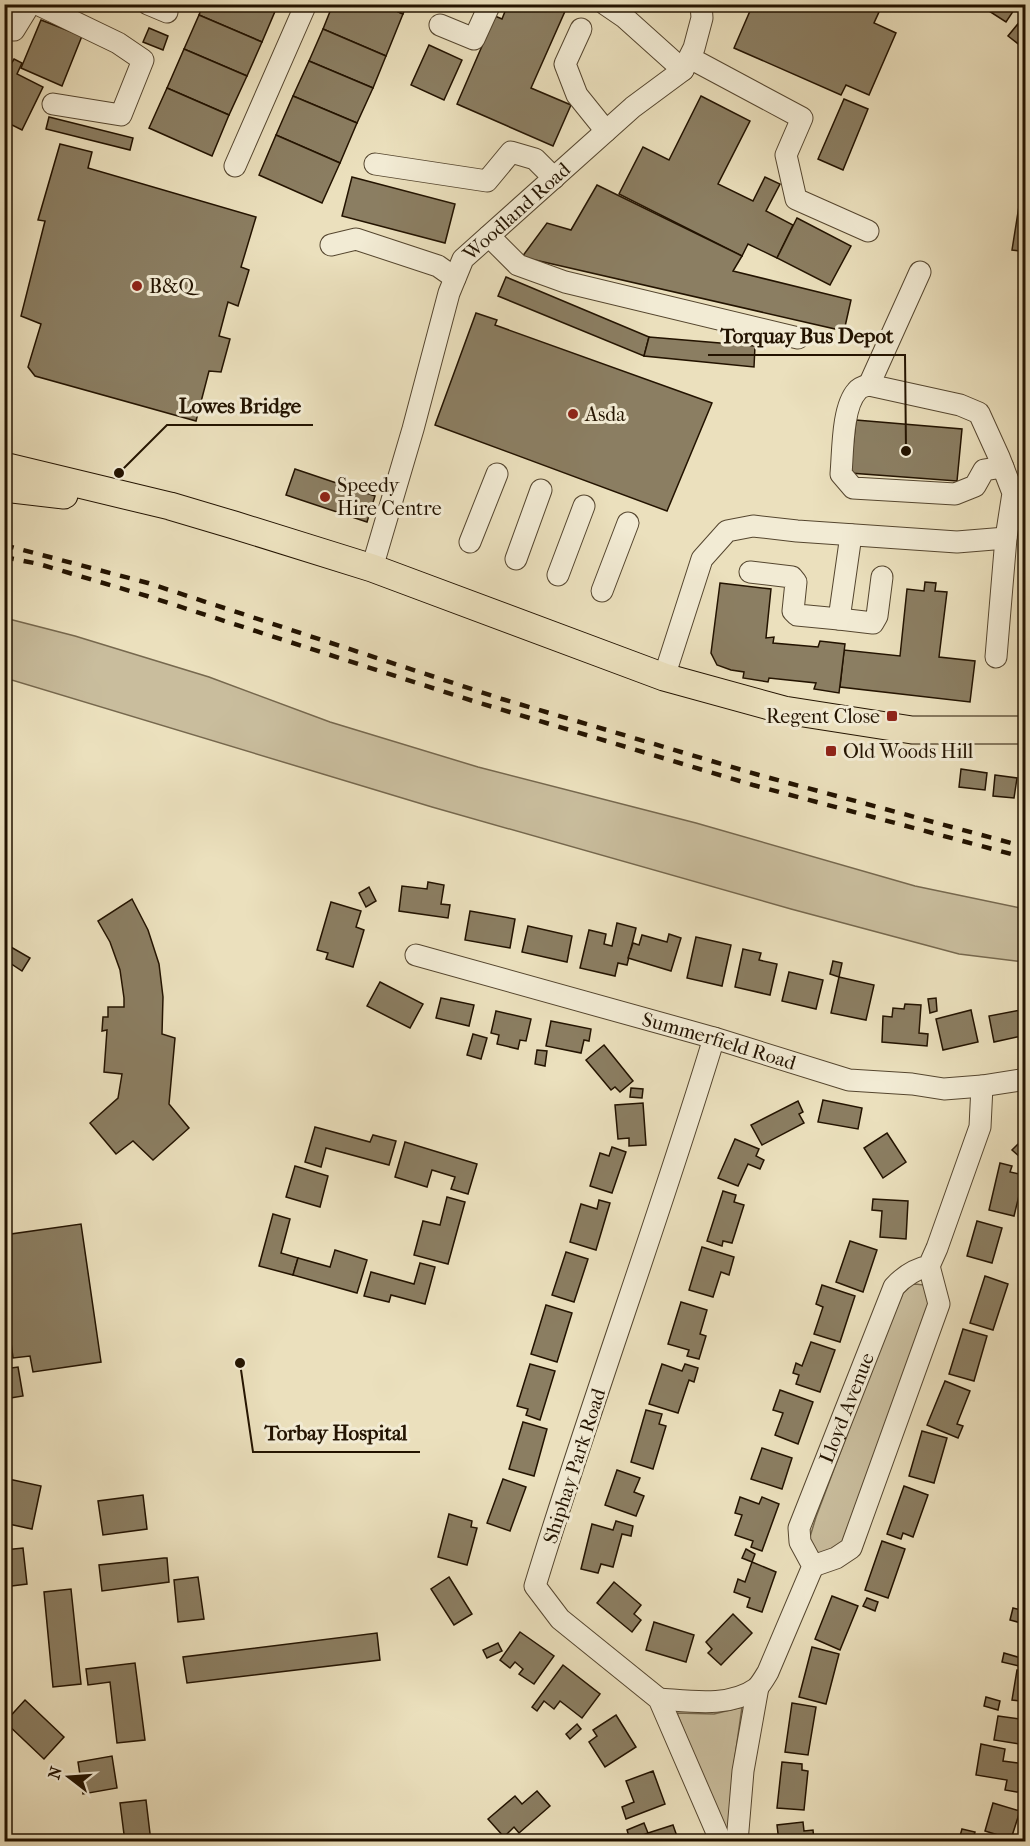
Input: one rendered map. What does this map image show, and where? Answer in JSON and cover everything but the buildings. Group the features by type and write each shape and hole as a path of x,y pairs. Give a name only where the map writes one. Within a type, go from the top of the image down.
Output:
{"main road":[{"path":"4,466 170,506 372,568 664,677 784,710 912,730 1026,730"},
{"path":"4,488 170,506"}],"street":[{"path":"4,29 14,30 30,4"},
{"path":"37,4 118,43 143,60 121,115 54,104"},
{"path":"235,166 306,4"},
{"path":"440,26 474,39 490,4"},
{"path":"605,4 686,64 802,118 786,155 796,199 868,231"},
{"path":"686,64 694,48 702,18 700,4"},
{"path":"581,29 565,64 577,95 606,131"},
{"name":"Woodland Road","path":"372,568 413,429 449,293 463,259 633,107 686,64"},
{"path":"375,164 487,181 511,152 535,159 554,178"},
{"path":"489,236 518,264 565,282 798,338"},
{"path":"331,245 356,239 438,266 455,278"},
{"path":"869,385 920,272"},
{"path":"996,657 1006,538 1013,494 1003,467 979,413 960,405 869,385 858,388 850,400 841,474 853,488 955,494 975,486 984,470 1003,467"},
{"path":"470,542 497,474"},
{"path":"516,559 541,490"},
{"path":"558,574 584,506"},
{"path":"602,591 628,523"},
{"path":"664,677 702,559 727,531 753,526 957,542 1006,538"},
{"path":"839,619 850,535"},
{"path":"750,572 792,577 796,582 793,611 797,615 873,623 878,616 882,577"},
{"name":"Summerfield Road","path":"416,956 714,1038 849,1080 912,1084 944,1089 1026,1079"},
{"name":"Shiphay Park Road","path":"714,1038 682,1142 562,1497 535,1586 560,1619 659,1699 721,1842"},
{"path":"737,1842 743,1772 758,1687 768,1672 813,1566 836,1558 851,1548 939,1304 929,1266 980,1127 982,1086"},
{"name":"Lloyd Avenue","path":"813,1566 800,1542 799,1528 894,1287 903,1278 929,1266"},
{"path":"659,1699 706,1702 730,1700 758,1687"}],"shaded area":[{"path":"5,618 75,636 209,677 330,722 478,767 696,823 915,886 1025,909 1025,962 959,954 791,909 432,807 5,678"},
{"path":"912,1284 929,1287 940,1302 848,1542 818,1558 809,1540 816,1517 883,1339 903,1293"},
{"path":"742,1707 732,1778 731,1832 727,1839 677,1713 714,1714"}],"railway":[{"path":"4,545 148,583 502,699 759,775 1026,847"},
{"path":"4,557 39,564 147,596 473,701 753,785 1026,858"}],"place":[{"name":"B&Q","path":"137,286"},
{"name":"Asda","path":"573,414"},
{"name":"Torquay Bus Depot","path":"906,451"},
{"name":"Lowes Bridge","path":"119,473"},
{"name":"Speedy Hire Centre","path":"325,497"},
{"name":"Regent Close","path":"892,716"},
{"name":"Old Woods Hill","path":"831,751"},
{"name":"Torbay Hospital","path":"240,1363"}]}
